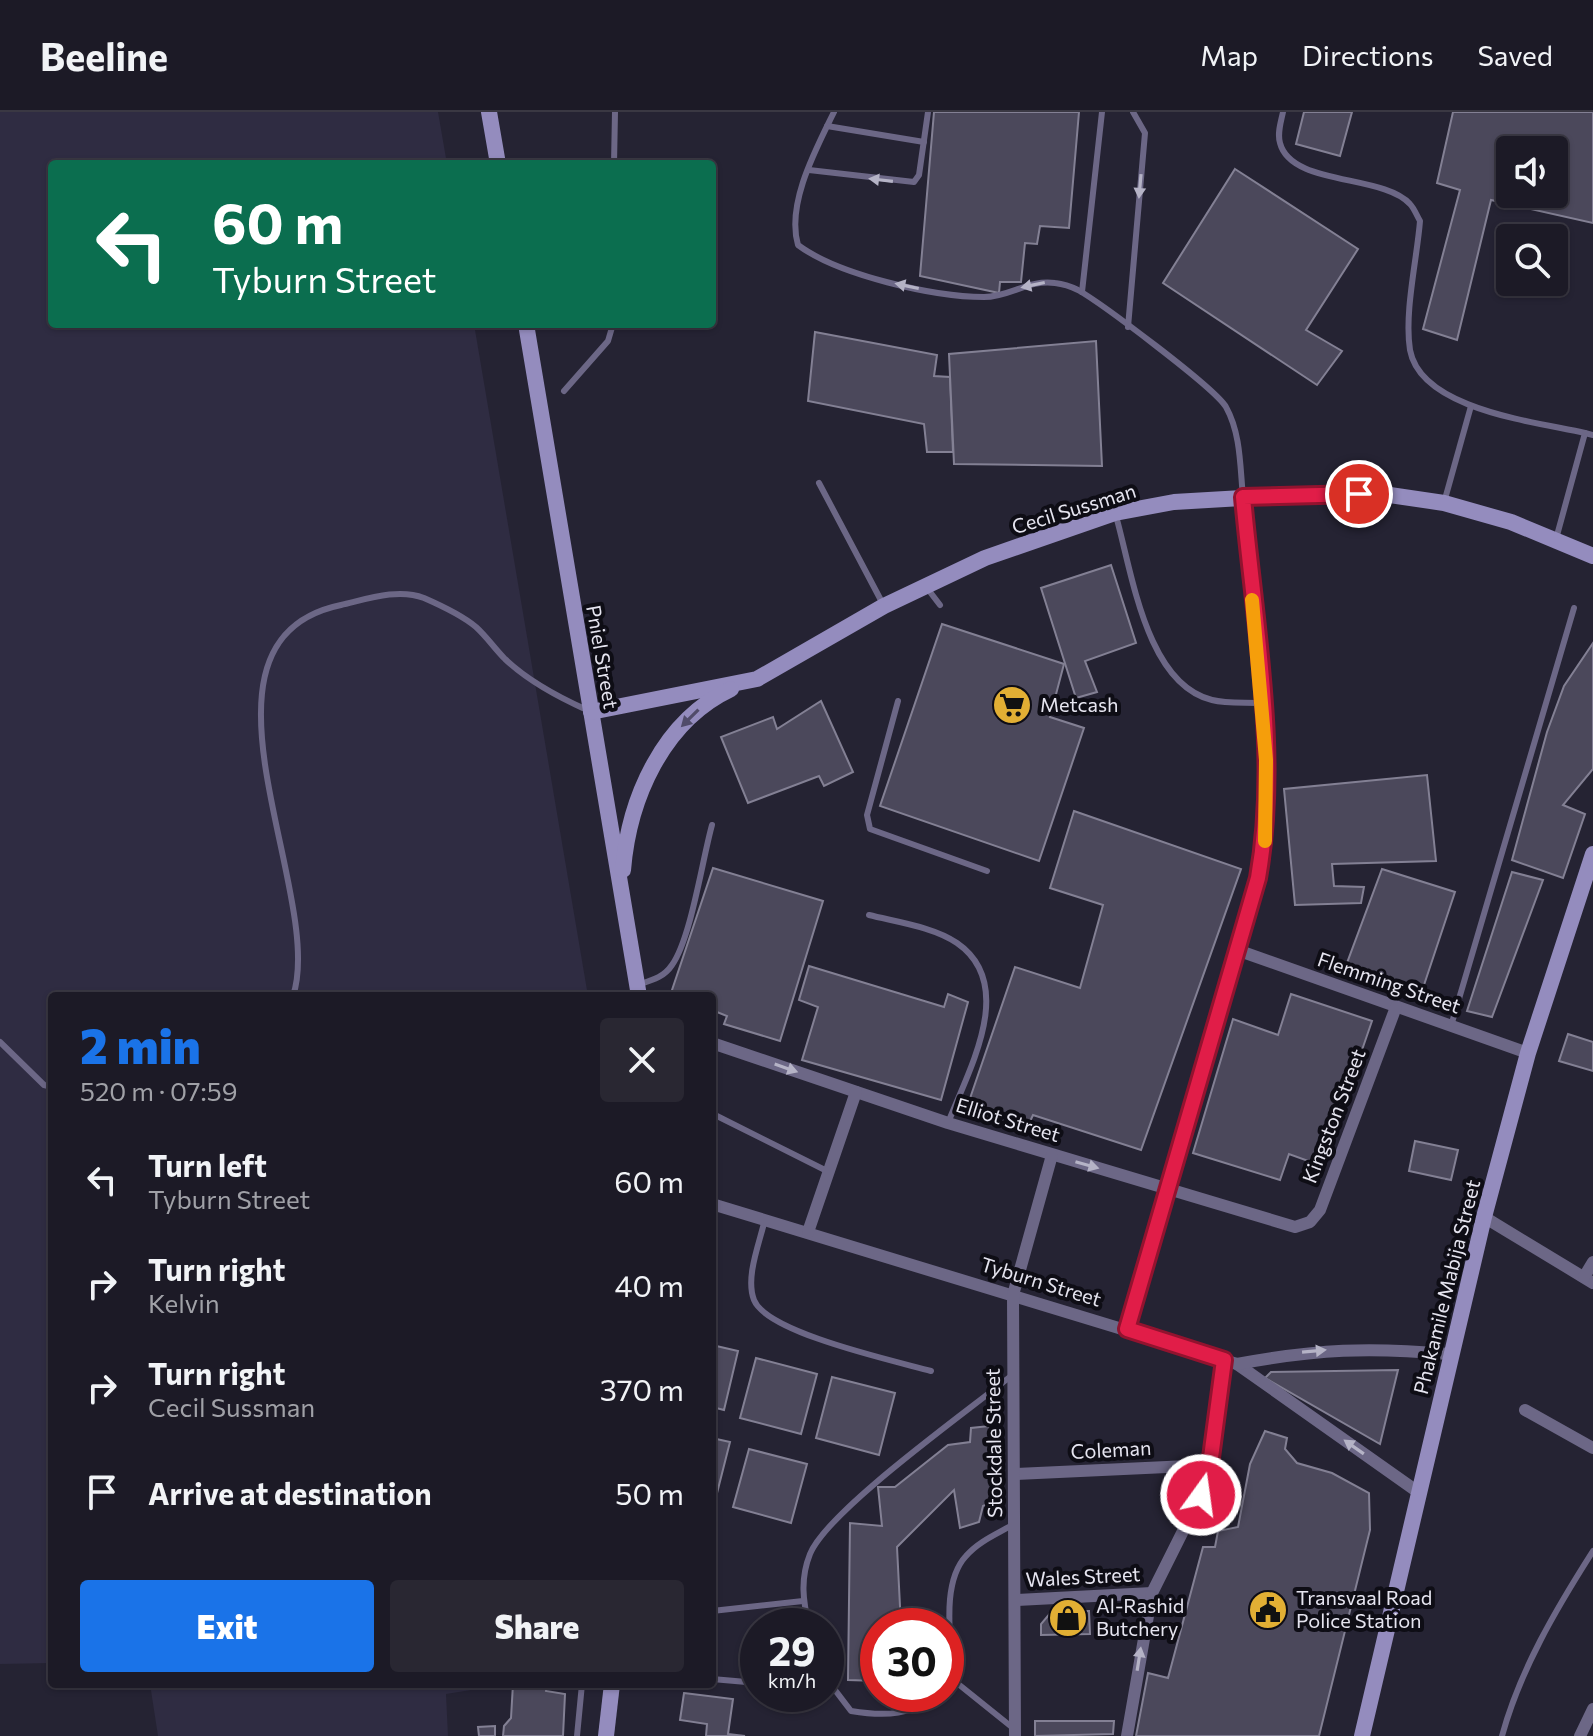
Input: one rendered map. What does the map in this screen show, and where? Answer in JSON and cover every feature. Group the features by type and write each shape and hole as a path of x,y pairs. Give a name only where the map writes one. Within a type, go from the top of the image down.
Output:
{"main road":[{"path":"489,112 497,160"},
{"name":"Pniel Street","path":"527,328 638,991"},
{"name":"Cecil Sussman","path":"591,712 757,679 884,606 985,558 1115,513 1174,502 1383,494 1444,503 1556,539 1593,556"},
{"path":"628,939 623,877 625,845 643,785 658,757 699,709 757,679"},
{"name":"Phakamile Mabija Street","path":"1362,1736 1449,1354 1484,1217 1528,1053 1593,854"},
{"path":"606,1736 612,1688"}],"street":[{"path":"1127,1329 1237,950 1265,841 1266,760 1243,497"},
{"name":"Flemming Street","path":"1237,950 1528,1053"},
{"name":"Kingston Street","path":"1295,1227 1310,1222 1320,1210 1396,1007"},
{"name":"Elliot Street","path":"716,1044 948,1123 1295,1227"},
{"path":"808,1232 856,1092"},
{"name":"Stockdale Street","path":"1015,1733 1017,1600 1013,1295 1052,1155"},
{"name":"Tyburn Street","path":"716,1205 1237,1364 1418,1492"},
{"path":"1484,1217 1589,1280 1593,1262"},
{"path":"1237,1364 1346,1348 1449,1354"},
{"path":"1127,1736 1152,1593 1201,1495 1210,1465 1224,1360"},
{"path":"1525,1410 1593,1448"},
{"name":"Coleman","path":"1014,1474 1210,1465"},
{"name":"Wales Street","path":"1017,1600 1152,1593"},
{"path":"1580,1736 1593,1709"}],"lane":[{"path":"614,160 615,112"},
{"path":"834,112 809,170 794,232 798,245 816,259 917,289 984,297 1005,295 1038,282 1051,282 1082,292 1224,403 1238,440 1243,497"},
{"path":"809,170 911,183 917,180 928,112"},
{"path":"1082,292 1102,112"},
{"path":"1128,327 1145,133 1133,112"},
{"path":"1283,112 1280,143 1292,161 1308,169 1391,191 1410,204 1420,221 1410,352 1424,375 1445,395 1471,406 1589,434 1556,539"},
{"path":"827,126 924,142"},
{"path":"564,391 608,341 612,328"},
{"path":"1444,503 1471,406"},
{"path":"819,483 884,606"},
{"path":"1115,513 1151,639 1166,668 1194,693 1213,701 1261,703"},
{"path":"927,588 940,605"},
{"path":"294,992 300,975 284,864 260,739 270,655 295,624 330,607 396,593 421,597 476,626 506,660 555,695 591,712"},
{"path":"1451,1026 1574,608"},
{"path":"898,701 867,815 870,829 987,871"},
{"path":"638,991 661,977 673,965 685,935 712,825"},
{"path":"869,915 955,941 972,955 982,974 989,996 978,1044 948,1123"},
{"path":"0,1042 48,1086"},
{"path":"716,1116 829,1172"},
{"path":"765,1219 752,1277 754,1300 767,1316 809,1336 931,1371"},
{"path":"805,1608 803,1577 823,1532 1014,1374"},
{"path":"951,1608 955,1571 981,1543 1015,1523"},
{"path":"1502,1736 1510,1704 1563,1597 1593,1551"},
{"path":"716,1611 803,1601"},
{"path":"716,1679 740,1681"},
{"path":"577,1736 582,1688"},
{"path":"964,1689 1015,1733"},
{"path":"844,1702 851,1711 877,1715 898,1712"}],"shaded area":[{"path":"0,112 438,112 446,160 48,160 48,328 475,328 587,992 48,992 48,1663 0,1664"},
{"path":"151,1688 471,1688 446,1694 448,1736 158,1736"}],"building":[{"path":"934,112 1079,112 1069,228 1040,226 1037,244 1025,243 1021,282 1000,282 999,293 920,276"},
{"path":"1304,112 1352,112 1340,156 1296,144"},
{"path":"1453,112 1593,112 1593,223 1526,208 1568,208 1568,136 1496,136 1496,201 1491,200 1457,340 1423,329 1460,190 1437,183"},
{"path":"1235,169 1358,249 1306,330 1342,351 1317,385 1163,283"},
{"path":"815,332 937,355 934,376 950,377 953,452 927,452 924,424 808,401"},
{"path":"1096,341 1102,466 954,464 949,354"},
{"path":"1111,565 1136,643 1085,661 1097,692 1076,698 1041,588"},
{"path":"942,624 1064,664 1050,717 1084,728 1039,861 880,806"},
{"path":"1593,643 1593,769 1563,805 1585,814 1563,878 1512,860 1547,732 1564,686"},
{"path":"821,701 853,772 824,786 819,776 748,803 721,737 773,717 777,729"},
{"path":"1427,775 1436,861 1332,864 1334,886 1364,887 1361,903 1295,905 1284,789"},
{"path":"1074,811 1241,869 1141,1150 1033,1115 1026,1130 966,1110 1015,967 1080,988 1103,905 1050,888"},
{"path":"713,868 823,901 780,1041 724,1024 727,1016 716,1012 716,992 671,992"},
{"path":"1382,869 1455,892 1422,991 1347,963"},
{"path":"1512,872 1543,880 1492,1017 1467,1011"},
{"path":"809,966 944,1007 948,994 968,1002 941,1100 802,1060 818,1007 799,1000"},
{"path":"1291,994 1372,1021 1322,1166 1289,1154 1280,1180 1193,1153 1233,1019 1278,1035"},
{"path":"1568,1034 1593,1042 1593,1071 1559,1061"},
{"path":"1415,1141 1458,1150 1451,1180 1409,1171"},
{"path":"716,1346 738,1351 724,1410 716,1408"},
{"path":"756,1358 817,1374 801,1434 740,1418"},
{"path":"1398,1370 1380,1444 1265,1378 1271,1372"},
{"path":"832,1377 895,1393 879,1455 816,1438"},
{"path":"989,1426 992,1502 983,1506 979,1522 960,1528 954,1490 897,1547 900,1608 860,1608 860,1680 848,1680 850,1523 882,1526 878,1487 895,1487 948,1445 970,1442 971,1428"},
{"name":"Transvaal Road Police Station","path":"1265,1431 1287,1438 1285,1449 1297,1463 1332,1473 1369,1493 1370,1530 1319,1736 1136,1736 1148,1673 1168,1678 1203,1547 1215,1547 1218,1531 1238,1527 1250,1464"},
{"path":"716,1439 730,1442 716,1497"},
{"path":"749,1449 807,1464 791,1523 733,1507"},
{"name":"Al-Rashid Butchery","path":"1052,1611 1089,1611 1090,1634 1041,1635 1041,1624"},
{"path":"513,1688 546,1688 546,1691 565,1694 563,1736 503,1736 504,1726 511,1718"},
{"path":"684,1693 733,1699 728,1734 745,1736 706,1736 707,1724 680,1720"},
{"path":"1035,1721 1114,1721 1113,1734 1035,1736"},
{"path":"495,1726 495,1736 479,1736 478,1727"}],"slow traffic":[{"path":"1252,600 1266,760 1265,841"}],"place":[{"name":"Metcash","path":"1012,705"},
{"name":"Transvaal Road Police Station","path":"1268,1610"},
{"name":"Al-Rashid Butchery","path":"1068,1618"}],"route":[{"path":"1201,1495 1210,1465 1224,1360 1127,1329 1258,878 1265,841 1266,760 1243,497 1359,494"}]}
